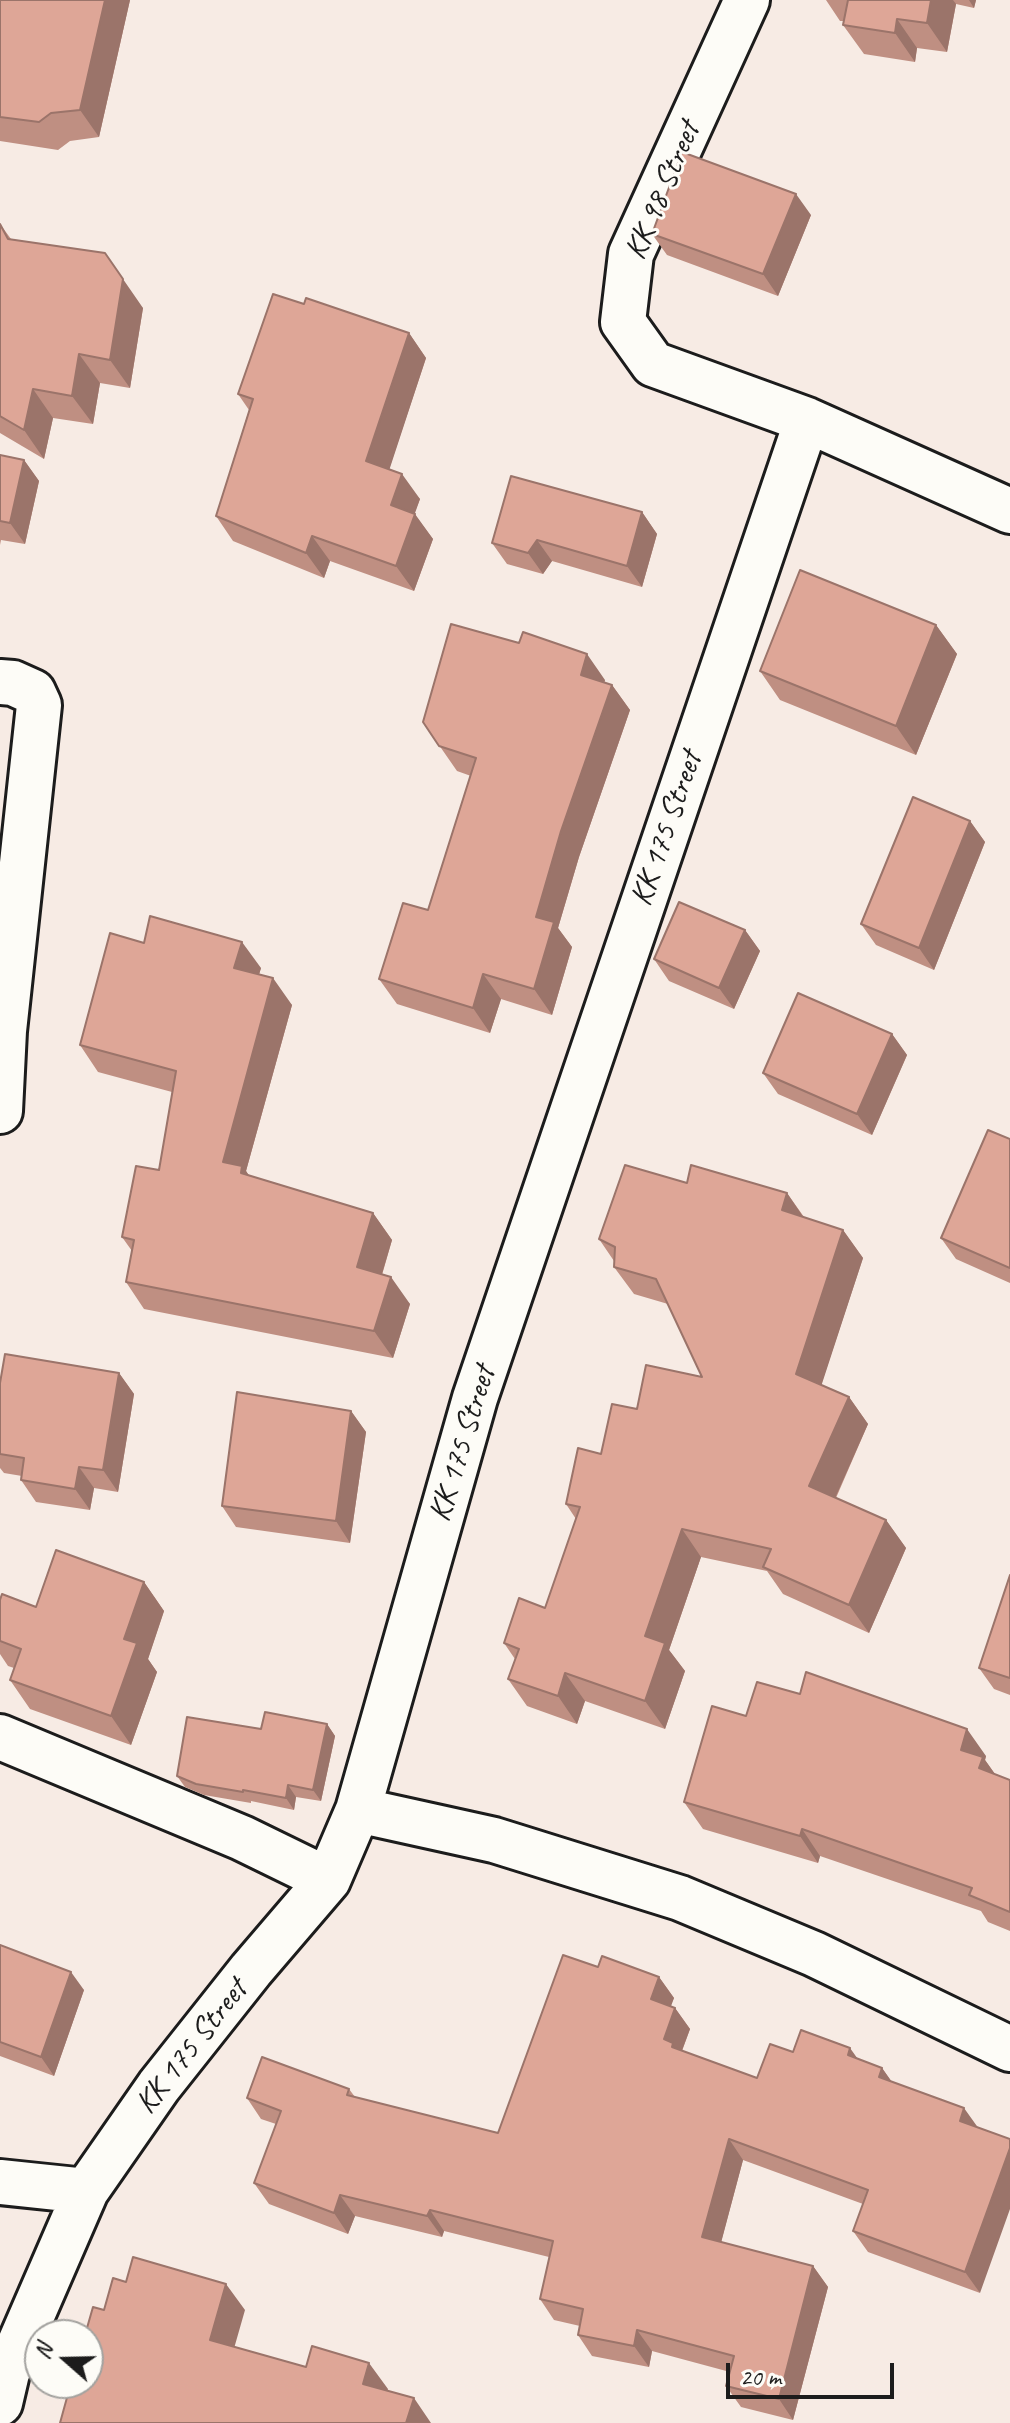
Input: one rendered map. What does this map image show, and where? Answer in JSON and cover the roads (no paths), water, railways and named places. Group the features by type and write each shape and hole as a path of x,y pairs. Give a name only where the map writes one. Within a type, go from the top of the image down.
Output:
{"street":[{"name":"KK 98 Street","path":"747,0 631,254 623,322 653,364 807,420 1010,511"},
{"name":"KK 175 Street","path":"0,2403 7,2373 86,2191 159,2086 251,1970 328,1880 358,1810 475,1398 807,420"},
{"path":"0,682 13,683 33,692 39,705 4,1031 0,1111"},
{"path":"0,1737 242,1838 328,1880"},
{"path":"358,1810 494,1840 680,1898 814,1954 1010,2049"},
{"path":"0,2182 86,2191"}]}
